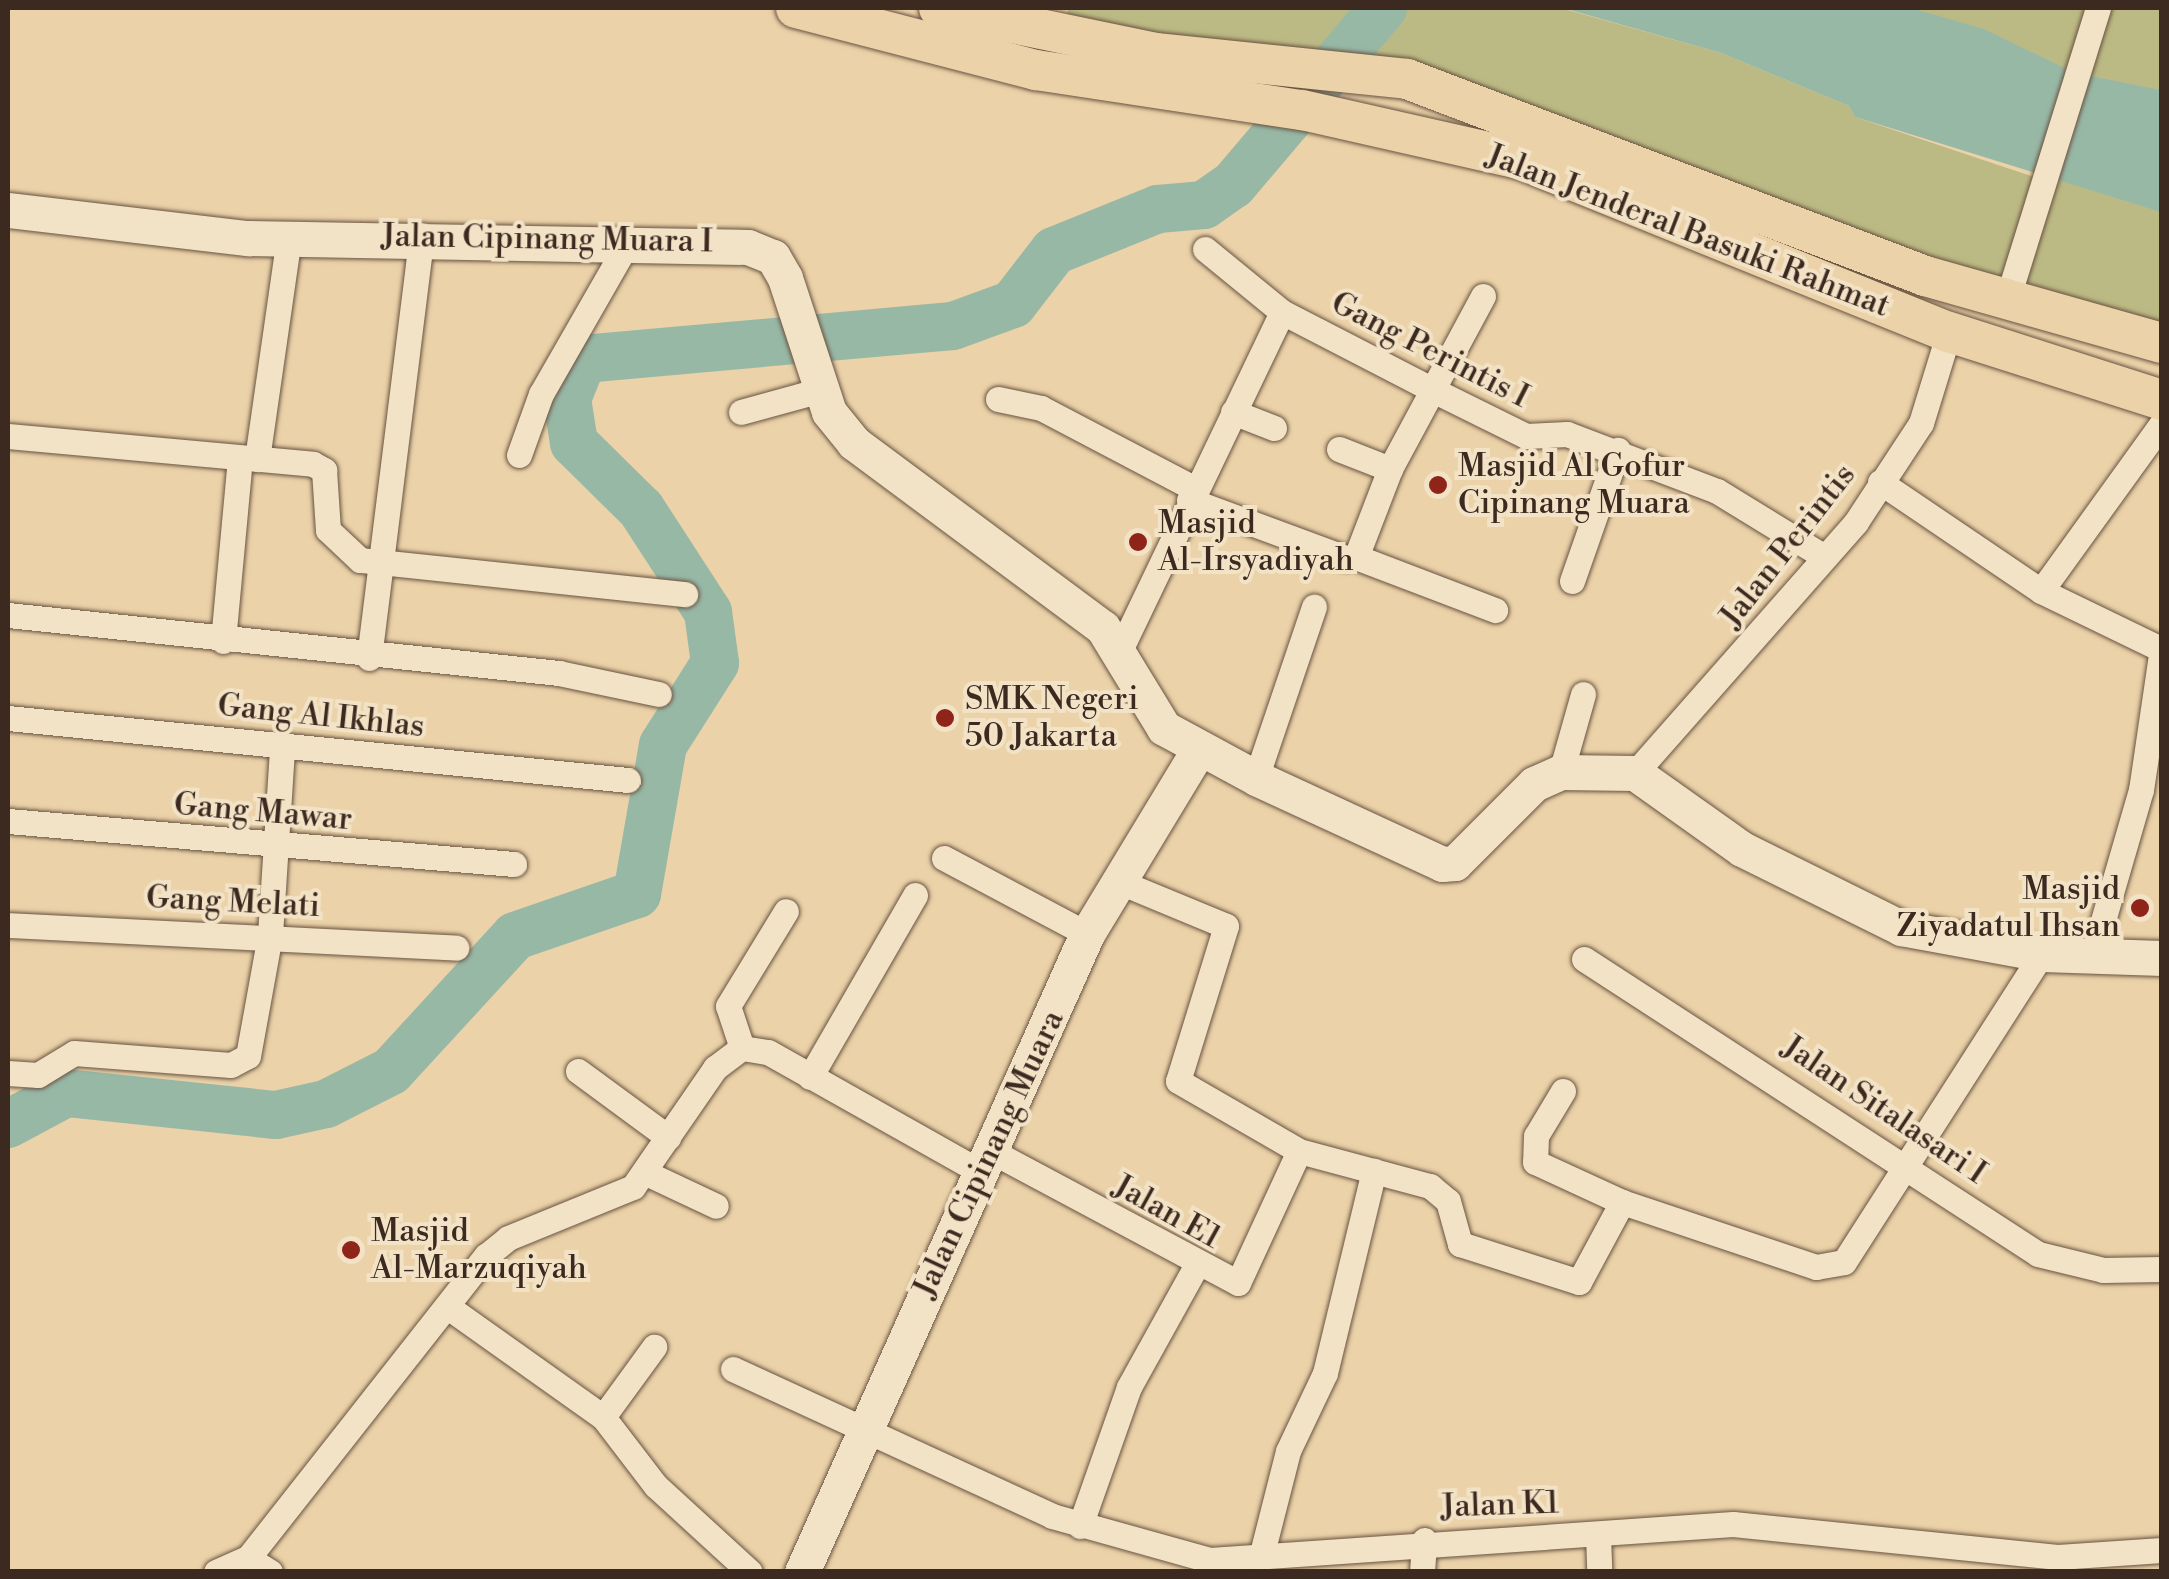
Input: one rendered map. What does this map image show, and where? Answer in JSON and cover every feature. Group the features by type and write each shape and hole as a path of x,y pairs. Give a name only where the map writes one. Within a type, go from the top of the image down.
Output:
{"main road":[{"name":"Jalan Jenderal Basuki Rahmat","path":"796,8 1036,70 1439,136 1603,191 1949,332 2162,400"},
{"name":"Jalan Jenderal Basuki Rahmat","path":"939,8 1049,20 1201,57 1285,61 1436,89 2007,300 2162,342"}],"street":[{"path":"2007,300 2098,8"},
{"name":"Jalan Cipinang Muara I","path":"8,210 289,238 422,235 748,247 773,257 785,278 819,385 840,428 885,469 1122,646 1164,728 1256,778 1442,864 1468,852 1534,784 1561,772"},
{"path":"369,658 388,562 422,235"},
{"path":"223,641 248,459 289,238"},
{"path":"519,455 541,394 628,242"},
{"name":"Gang Perintis I","path":"1205,249 1282,312 1435,391 1526,436 1567,434 1618,450 1717,491 1823,556"},
{"path":"1483,296 1390,469 1356,558 1495,610"},
{"path":"1122,646 1282,312"},
{"name":"Jalan Perintis","path":"1635,773 1823,556 1880,482 1921,423 1949,332"},
{"path":"741,412 819,385"},
{"path":"998,398 1041,408 1192,494 1346,558"},
{"path":"1233,412 1274,428"},
{"path":"2042,591 2162,423"},
{"path":"8,436 318,466 340,550 388,562 685,594"},
{"path":"1339,448 1390,469"},
{"path":"1572,580 1618,450"},
{"path":"1880,482 2042,591 2161,648 2157,728 2093,954"},
{"path":"1256,778 1314,607"},
{"path":"8,615 369,658 612,680 659,694"},
{"path":"1583,694 1561,772 1606,780 1635,773 1742,849 1902,928 2042,954 2162,958"},
{"name":"Gang Al Ikhlas","path":"8,718 628,780"},
{"path":"8,1073 38,1075 74,1053 242,1062 253,1048 270,934 282,747"},
{"name":"Jalan Cipinang Muara","path":"802,1572 1086,934 1115,880 1198,748"},
{"name":"Gang Mawar","path":"8,821 274,847 514,864"},
{"path":"944,858 1086,934"},
{"path":"1115,880 1226,926 1178,1082 1299,1152 1374,1170 1442,1194 1460,1244 1579,1282 1633,1205"},
{"path":"810,1077 916,895"},
{"path":"216,1572 259,1565 448,1307 508,1238 614,1196 646,1172 715,1068 742,1048 728,1006 786,912"},
{"name":"Gang Melati","path":"8,925 270,934 456,948"},
{"path":"1563,1091 1536,1136 1535,1162 1633,1205 1832,1268 2042,954"},
{"name":"Jalan Sitalasari I","path":"1584,959 1902,1160 2038,1254 2103,1270 2162,1269"},
{"name":"Jalan E1","path":"742,1048 985,1161 1226,1283 1247,1274 1299,1152"},
{"path":"578,1071 668,1137"},
{"path":"1261,1558 1288,1450 1325,1374 1374,1170"},
{"path":"646,1172 716,1206"},
{"path":"1080,1526 1129,1387 1196,1266"},
{"path":"448,1307 603,1418 656,1486 750,1572"},
{"path":"603,1418 654,1347"},
{"name":"Jalan K1","path":"733,1369 1080,1526 1208,1566 1424,1540 1598,1534 1733,1524 2058,1557 2162,1550"},
{"path":"1598,1534 1599,1572"},
{"path":"1422,1572 1424,1540"}],"shaded area":[{"path":"1069,8 1561,8 1721,53 1849,106 1855,117 2043,180 2099,8 2161,8 2161,343 1407,79 1060,36"},
{"path":"1563,8 1911,8 1984,29 2075,73 2161,90 2161,212 1855,117 1849,106 1721,53"},
{"path":"1911,8 2098,8 2075,73"}],"waterway":[{"path":"8,1124 66,1093 276,1115 326,1104 391,1071 515,936 637,894 663,745 715,663 708,612 641,509 574,443 567,399 583,359 953,326 1013,304 1054,251 1158,209 1204,205 1233,185 1383,8"}],"place":[{"name":"Masjid Al Gofur Cipinang Muara","path":"1438,485"},
{"name":"Masjid Al-Irsyadiyah","path":"1138,542"},
{"name":"SMK Negeri 50 Jakarta","path":"945,718"},
{"name":"Masjid Ziyadatul Ihsan","path":"2140,908"},
{"name":"Masjid Al-Marzuqiyah","path":"351,1250"}]}
